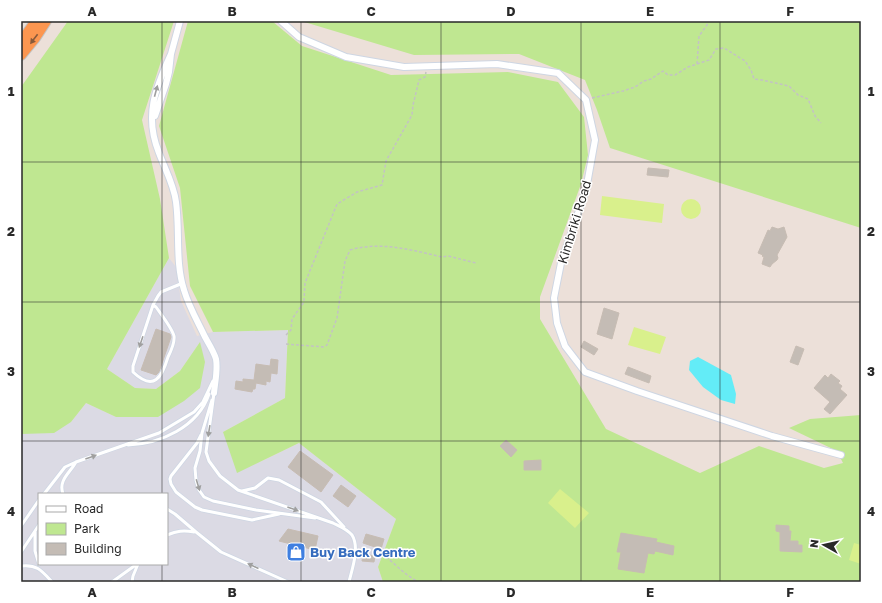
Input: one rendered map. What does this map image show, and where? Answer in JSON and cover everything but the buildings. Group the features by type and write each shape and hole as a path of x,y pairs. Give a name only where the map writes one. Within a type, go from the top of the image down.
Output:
{"highway":[{"path":"21,42 36,21"},
{"path":"21,55 36,38 46,21"}],"street":[{"path":"180,21 171,54 158,84 152,104 152,129 154,141 176,201 179,251 183,283 189,303 216,359 214,393"},
{"path":"281,21 299,36 346,57 404,67 497,64 558,73 586,100"},
{"name":"Kimbriki Road","path":"586,100 595,140 586,190 561,263 554,298 557,323 565,346 585,372 772,436 841,455"}],"lane":[{"path":"153,305 156,307 174,334 174,340 163,373 157,380 149,382 140,378 133,372 133,366 153,305 161,292 183,283"},
{"path":"46,493 65,467 159,433 194,412 203,402 216,374"},
{"path":"124,446 142,445 158,441 185,425 195,418 203,408 211,386"},
{"path":"214,393 202,433 200,451 195,468 199,490 204,497 213,501 249,509 322,519"},
{"path":"214,393 206,452 209,461 220,476 234,488 346,529"},
{"path":"202,433 188,455 174,471 170,479 176,492 195,507 209,512 252,520 282,513"},
{"path":"62,493 64,478 76,462"},
{"path":"242,491 255,488 268,478 279,480 321,502 352,535 355,543 353,565 349,582"},
{"path":"21,526 38,501"},
{"path":"168,510 221,552 288,582"},
{"path":"21,552 38,527"},
{"path":"168,535 184,530 196,532"},
{"path":"35,532 35,551 38,561"},
{"path":"21,566 28,565 41,569"},
{"path":"39,565 52,582"},
{"path":"112,582 136,565"},
{"path":"132,582 137,565"}],"path":[{"path":"697,64 700,36 708,21"},
{"path":"586,100 635,87 663,71 668,75 675,76 688,67 708,60 716,49 724,48 745,61 751,70 754,79 790,86 798,95 808,99 815,116 821,123"},
{"path":"286,335 291,330 292,319 304,302 305,283 337,204 357,192 382,185 386,161 412,115 419,80 425,77 427,66"},
{"path":"286,344 324,347 328,345 337,318 345,262 350,250 357,248 386,246 442,257 448,256 476,263"},
{"path":"382,554 409,578 419,582"}],"shaded area":[{"path":"169,258 176,267 181,301 197,336 213,332 288,330 285,398 223,432 260,462 299,443 396,519 378,567 383,582 21,582 21,434 71,422 86,403 116,417 158,417 200,342 180,371 156,389 135,388 107,369"}],"green space":[{"path":"68,21 174,21 142,120 160,199 169,258 107,369 135,388 156,389 180,371 200,342 205,362 200,388 184,401 158,417 116,417 86,403 71,422 54,433 21,434 21,87"},
{"path":"188,21 272,21 302,46 391,75 508,72 558,82 584,117 588,155 581,184 540,297 540,319 606,429 700,473 759,446 824,468 843,463 837,451 789,428 810,419 861,415 861,582 383,582 378,567 396,519 299,443 237,473 223,432 285,398 288,330 213,332 190,286 180,188 159,126"},
{"path":"301,21 861,21 861,228 610,148 585,80 519,54 414,55"},
{"path":"602,196 664,204 662,223 600,215"},
{"path":"691,199 698,202 701,209 698,216 691,219 684,216 681,209 684,202"},
{"path":"634,327 666,337 660,354 628,345"},
{"path":"560,489 589,513 575,528 548,503"},
{"path":"854,543 861,545 861,564 849,560"}],"water":[{"path":"698,357 731,375 736,394 735,404 721,400 703,387 689,370 690,361"}],"place":[{"name":"Buy Back Centre","path":"296,552"}]}
